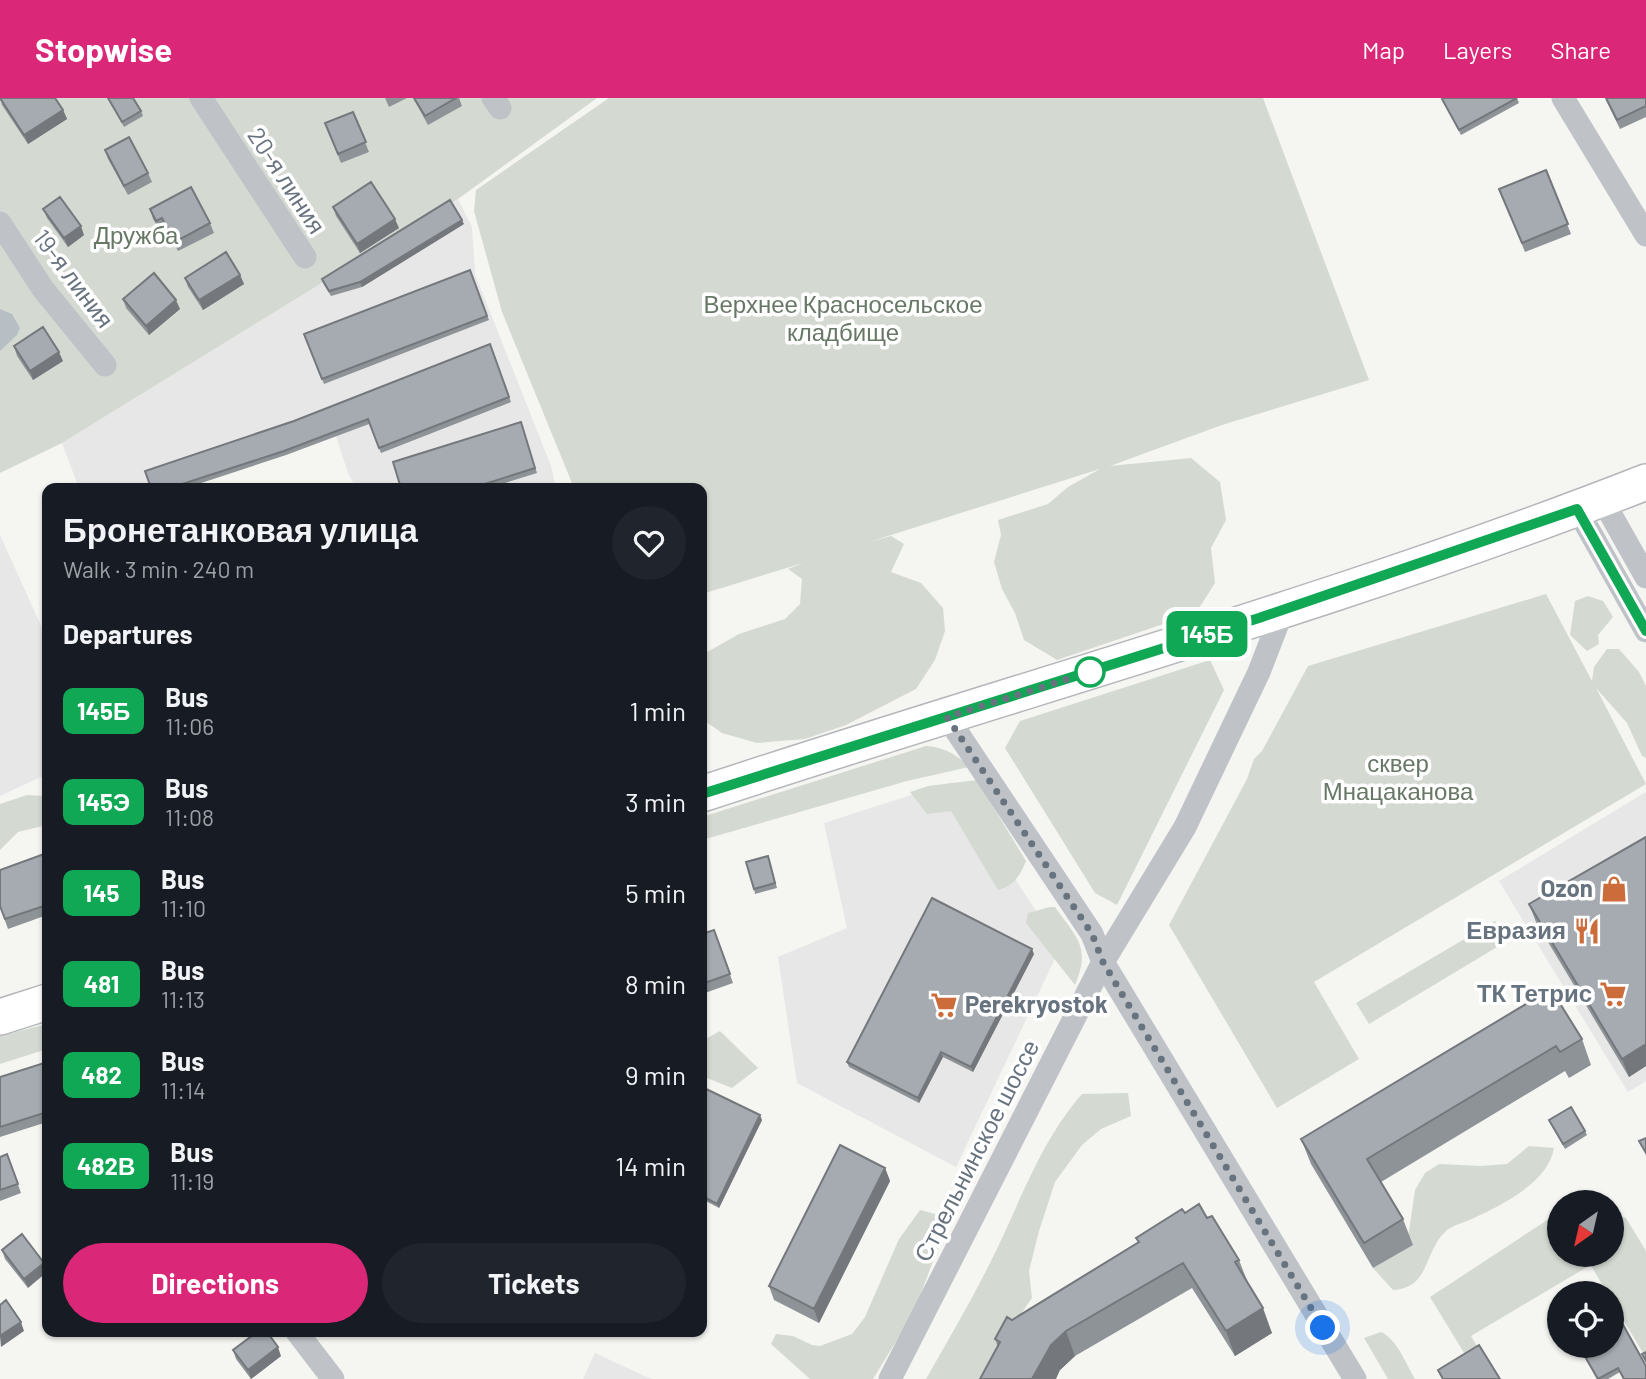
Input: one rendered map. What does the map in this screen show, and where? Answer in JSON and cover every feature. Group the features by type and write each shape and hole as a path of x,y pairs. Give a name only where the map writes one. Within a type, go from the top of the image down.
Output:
{"main road":[{"path":"707,792 1283,610 1590,504 1646,482"},
{"path":"0,1017 42,1004"}],"street":[{"name":"20-я линия","path":"201,98 305,257"},
{"path":"1563,98 1646,235"},
{"name":"19-я линия","path":"0,223 43,289 105,365"},
{"path":"1590,504 1646,577"},
{"path":"1590,504 1646,631"},
{"name":"Стрельнинское шоссе","path":"890,1379 1103,962 1185,827 1259,672 1283,610"},
{"path":"947,717 1092,934 1103,962 1355,1379"},
{"path":"301,1337 333,1379"}],"shaded area":[{"path":"458,199 472,227 475,274 551,466 555,483 353,483 336,436 199,483 77,483 62,443"},
{"path":"0,309 12,314 20,328 17,335 0,351"},
{"path":"0,535 42,628 42,776 0,796"},
{"path":"952,782 1060,948 956,1167 797,1083 778,957 847,928 824,823"},
{"path":"1646,792 1646,1081 1628,1092 1499,881"},
{"path":"595,1353 642,1375 652,1379 583,1379"}],"green space":[{"name":"Дружба","path":"0,98 597,98 458,199 62,443 0,473"},
{"name":"Верхнее Красносельское кладбище","path":"609,98 1263,98 1369,380 1222,425 1110,466 1191,458 1220,482 1226,520 1211,548 1215,583 1196,613 1057,660 1024,640 1015,613 1002,589 994,562 1001,535 998,520 1048,504 1068,487 1100,469 869,542 891,536 904,544 891,572 921,583 943,608 945,631 935,660 916,689 846,725 805,739 757,743 722,733 707,722 707,652 739,634 785,619 800,604 802,579 788,569 803,563 707,592 707,483 572,483 502,312 474,211 476,190"},
{"name":"сквер Мнацаканова","path":"1546,594 1592,681 1594,667 1607,649 1619,649 1639,672 1646,686 1646,758 1642,756 1627,723 1596,688 1646,784 1314,982 1359,1059 1277,1108 1169,925 1247,779 1254,759 1262,751 1308,666"},
{"path":"1588,596 1603,601 1613,617 1598,635 1599,644 1587,651 1570,635 1575,601"},
{"path":"1210,660 1224,690 1117,905 1095,893 1005,748 1020,721"},
{"path":"926,746 949,752 969,767 907,781 707,839 707,815"},
{"path":"977,780 1026,861 1016,880 998,890 951,811 927,814 910,792 928,786"},
{"path":"27,795 42,796 42,826 18,832 0,850 0,804"},
{"path":"1055,907 1070,927 1082,952 1080,972 1075,985 1026,923 1028,913"},
{"path":"1495,921 1507,941 1369,1024 1356,1003"},
{"path":"42,1025 42,1051 0,1064 0,1036"},
{"path":"720,1031 758,1068 732,1088 707,1078 707,1038"},
{"path":"1128,1093 1131,1116 1101,1129 1082,1145 1055,1182 1029,1271 1032,1298 1014,1324 985,1379 926,1379 981,1281 1041,1155 1067,1113 1082,1094"},
{"path":"1529,1146 1554,1148 1544,1171 1535,1181 1499,1205 1447,1230 1414,1283 1393,1290 1373,1268 1412,1245 1408,1238 1415,1190 1425,1173 1439,1164 1507,1164"},
{"path":"920,1210 935,1214 945,1229 914,1312 873,1379 810,1379 771,1344 776,1334 793,1336 820,1346 852,1334 865,1317 899,1239"},
{"path":"1624,1217 1646,1251 1646,1358 1624,1321 1624,1281 1600,1281 1592,1267 1624,1267"},
{"path":"1547,1220 1547,1267 1587,1267 1563,1281 1547,1281 1547,1291 1471,1336 1484,1358 1472,1366 1430,1297"},
{"path":"1381,1332 1392,1340 1415,1379 1388,1379 1364,1338"}],"building":[{"path":"0,98 55,98 63,110 24,135"},
{"path":"108,98 133,98 141,111 122,122"},
{"path":"414,98 456,98 425,116"},
{"path":"1517,98 1459,130 1442,99"},
{"path":"1606,98 1646,98 1646,106 1617,120"},
{"path":"353,112 366,142 338,154 325,123"},
{"path":"129,137 148,173 124,186 105,150"},
{"path":"1546,170 1568,224 1522,243 1499,189"},
{"path":"371,182 395,219 357,244 333,207"},
{"path":"191,187 210,223 175,242 162,218 156,221 150,209"},
{"path":"60,197 81,226 64,238 43,209"},
{"path":"450,200 462,220 360,282 329,291 322,279"},
{"path":"226,252 240,275 199,300 185,278"},
{"path":"470,270 487,316 322,379 304,334"},
{"path":"154,273 176,300 146,326 123,299"},
{"path":"43,327 59,352 30,371 14,346"},
{"path":"490,344 509,397 379,448 368,419 284,451 185,483 149,483 145,471 294,421"},
{"path":"521,422 535,468 488,483 399,483 393,462"},
{"name":"ТК Тетрис","path":"1646,837 1646,1044 1622,1059 1529,904"},
{"path":"42,855 42,907 5,919 0,906 0,870"},
{"path":"768,856 775,883 754,889 746,862"},
{"name":"Perekryostok","path":"932,898 1032,949 971,1067 941,1052 918,1098 847,1062"},
{"path":"714,930 730,974 707,982 707,932"},
{"path":"1551,989 1582,1039 1560,1052 1556,1046 1367,1159 1403,1219 1364,1243 1301,1139"},
{"path":"42,1064 42,1114 0,1127 0,1077"},
{"path":"707,1089 760,1115 717,1204 707,1199"},
{"path":"1571,1107 1585,1131 1563,1144 1549,1120"},
{"path":"1646,1138 1646,1153 1639,1141"},
{"path":"840,1145 885,1168 814,1309 769,1286"},
{"path":"7,1154 18,1184 0,1190 0,1157"},
{"path":"1199,1204 1207,1218 1212,1216 1239,1260 1235,1262 1263,1308 1226,1331 1183,1263 1066,1331 1051,1345 1032,1379 980,1379 1000,1342 995,1339 1007,1317 1012,1320 1139,1242 1136,1238 1182,1209 1185,1213"},
{"path":"22,1234 42,1260 42,1265 24,1279 2,1250"},
{"path":"6,1300 21,1322 0,1336 0,1305"},
{"path":"1624,1326 1646,1366 1646,1379 1624,1379 1618,1368 1598,1379 1586,1358 1624,1358"},
{"path":"250,1337 271,1337 278,1347 248,1370 233,1350"},
{"path":"1479,1345 1500,1379 1443,1379 1438,1370"}],"bus line":[{"name":"145Б","path":"707,792 1259,618 1577,509 1646,631"}],"place":[{"name":"Ozon","path":"1614,889"},
{"name":"Евразия","path":"1587,931"},
{"name":"ТК Тетрис","path":"1613,994"},
{"name":"Perekryostok","path":"944,1005"}],"route":[{"path":"1090,672 947,717 1092,934 1103,962 1323,1328"}]}
